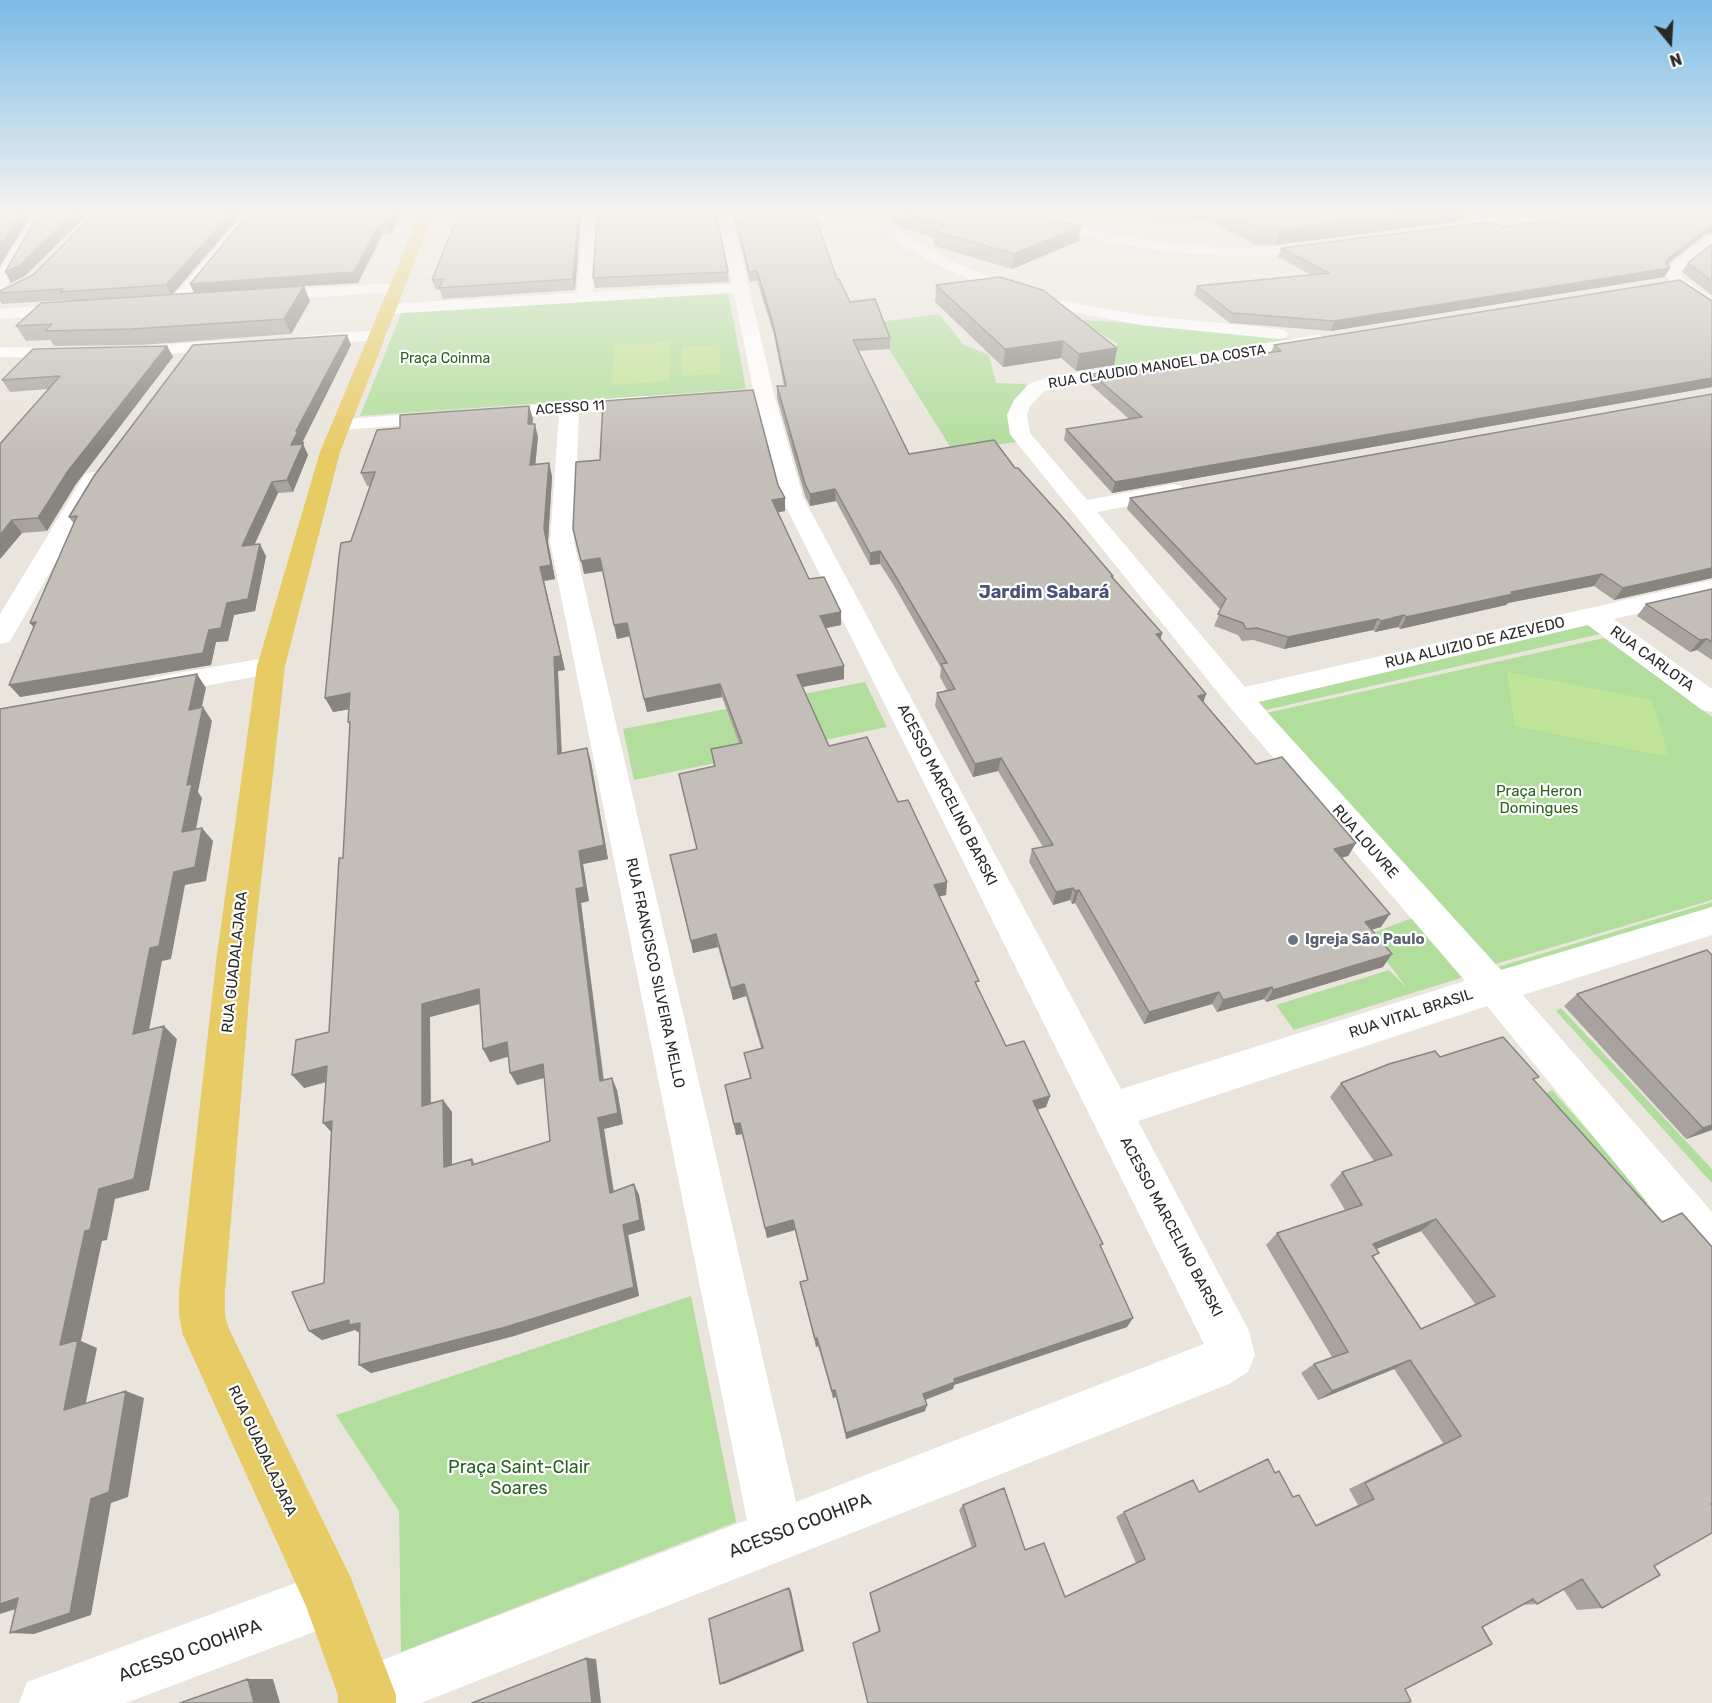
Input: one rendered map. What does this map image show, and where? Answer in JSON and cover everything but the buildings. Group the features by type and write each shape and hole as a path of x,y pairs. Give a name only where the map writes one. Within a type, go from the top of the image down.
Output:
{"main road":[{"name":"RUA GUADALAJARA","path":"367,1699 331,1598 207,1335 202,1316 202,1292 234,962 271,666 330,452 395,292"}],"street":[{"path":"181,292 172,302 201,300"},
{"path":"247,297 322,292"},
{"path":"585,292 585,297"},
{"path":"388,309 663,292"},
{"name":"ACESSO MARCELINO BARSKI","path":"741,292 753,395 792,497 1225,1331 1231,1355"},
{"name":"RUA CLAUDIO MANOEL DA COSTA","path":"1016,292 1092,313 1183,326 1331,338 1049,383 1036,388 1021,404 1017,415 1020,434"},
{"path":"1696,292 1712,305"},
{"path":"0,314 98,307"},
{"path":"285,342 379,336"},
{"path":"0,352 12,354 99,352 250,344"},
{"path":"178,366 192,348"},
{"name":"ACESSO 11","path":"341,424 661,401"},
{"name":"RUA FRANCISCO SILVEIRA MELLO","path":"569,408 562,542 777,1534"},
{"name":"RUA LOUVRE","path":"1020,434 1238,698 1494,988 1712,1246"},
{"path":"0,636 89,485 103,466"},
{"path":"1082,508 1187,489"},
{"name":"RUA ALUIZIO DE AZEVEDO","path":"1238,698 1712,588"},
{"name":"RUA CARLOTA","path":"1592,615 1712,703"},
{"path":"130,691 271,666"},
{"name":"RUA VITAL BRASIL","path":"1111,1111 1494,988 1712,921"},
{"name":"ACESSO COOHIPA","path":"367,1699 777,1534 1212,1367 1231,1355"},
{"name":"ACESSO COOHIPA","path":"48,1703 331,1598"}],"green space":[{"name":"Praça Coinma","path":"728,292 746,389 360,416 402,311"},
{"path":"939,314 964,345 989,355 996,383 1026,384 1017,442 952,450 873,323"},
{"path":"1078,320 1303,340 1113,370 1117,343"},
{"path":"670,342 669,381 611,385 615,345"},
{"path":"719,345 720,374 682,376 682,347"},
{"path":"1586,624 1600,634 1266,710 1259,702"},
{"name":"Praça Heron Domingues","path":"1604,638 1712,717 1712,900 1492,965 1266,713"},
{"path":"1507,672 1652,700 1669,757 1515,726"},
{"path":"865,682 887,727 634,780 623,729"},
{"path":"1712,902 1712,915 1507,975 1498,967"},
{"path":"1418,916 1470,975 1294,1030 1276,1005 1389,970 1407,988 1367,935"},
{"path":"1561,1008 1712,1169 1712,1183 1556,1011"},
{"path":"1552,1090 1650,1201 1643,1206 1535,1098"},
{"name":"Praça Saint-Clair Soares","path":"691,1296 736,1522 401,1652 399,1511 336,1415"}],"place":[{"name":"Igreja São Paulo","path":"1293,940"}],"district":[{"name":"Jardim Sabará","path":"1044,593"}]}
